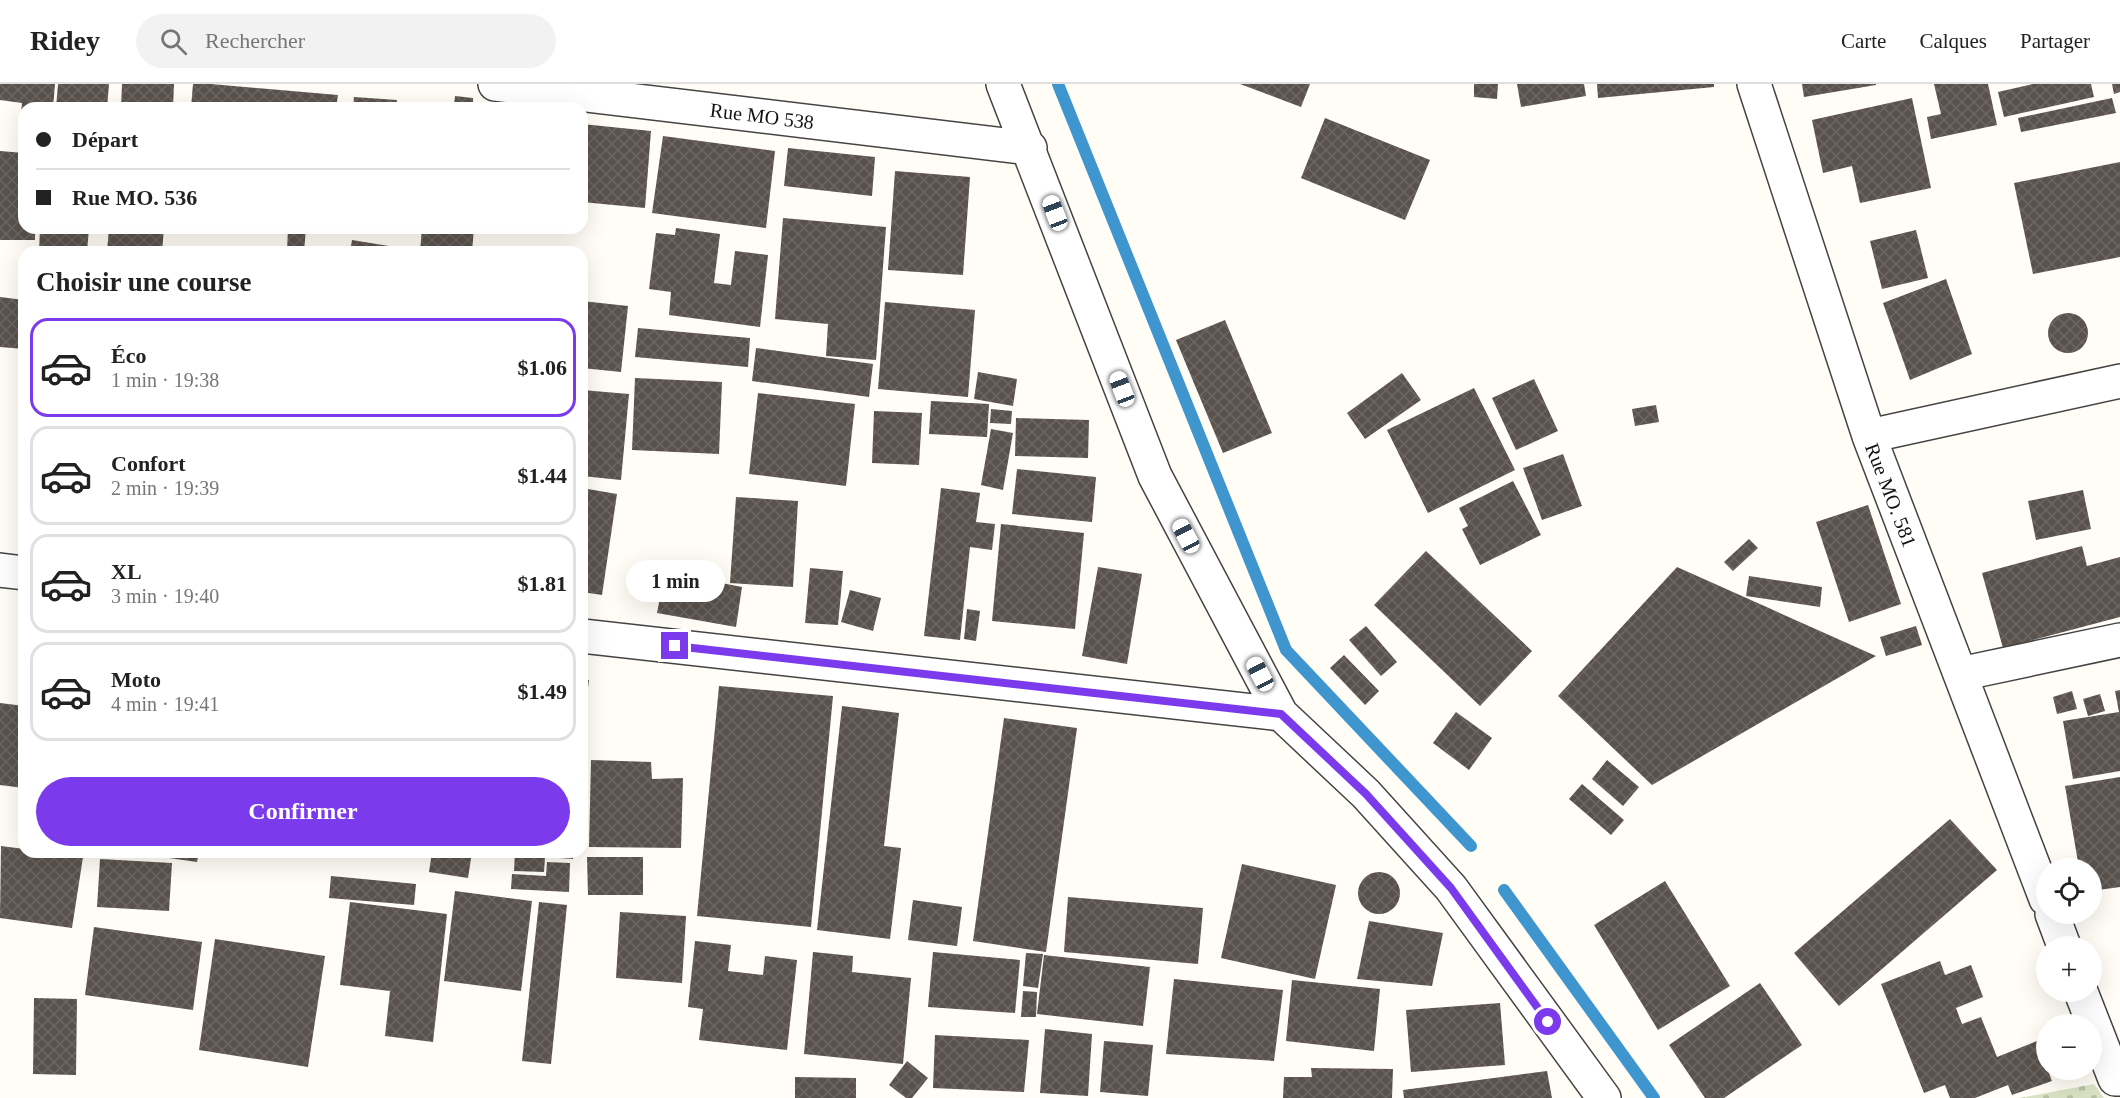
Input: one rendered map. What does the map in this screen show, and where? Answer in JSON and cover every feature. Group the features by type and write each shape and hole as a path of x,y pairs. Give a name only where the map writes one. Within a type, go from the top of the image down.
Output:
{"street":[{"name":"Rue MO 538","path":"495,84 1030,148"},
{"path":"1003,84 1030,148 1155,476 1281,714 1366,794 1451,888 1604,1098"},
{"name":"Rue MO. 581","path":"1754,84 1869,436 2036,873"},
{"path":"1869,436 2120,381"},
{"path":"0,570 18,572"},
{"path":"588,637 1281,714"},
{"path":"1960,674 2120,640"},
{"path":"2086,1002 2118,1079"}],"green space":[{"path":"2094,1084 2104,1098 2020,1098"}],"building":[{"path":"0,84 55,84 54,102 0,100"},
{"path":"58,84 109,84 108,102 56,102"},
{"path":"122,84 174,84 173,102 121,102"},
{"path":"193,84 338,95 337,102 192,102"},
{"path":"1240,84 1310,84 1301,107"},
{"path":"1474,84 1498,84 1497,99 1474,97"},
{"path":"1517,84 1584,84 1586,96 1521,107"},
{"path":"1597,84 1714,84 1714,87 1598,98"},
{"path":"1802,84 1876,84 1876,85 1804,97"},
{"path":"1934,84 1988,84 1997,125 1931,139 1927,117 1941,114"},
{"path":"2033,84 2091,84 2094,97 2004,117 1998,92"},
{"path":"2112,84 2120,84 2120,92 2114,94"},
{"path":"455,96 473,98 473,102 454,102"},
{"path":"354,97 397,100 397,102 354,102"},
{"path":"1912,98 1931,188 1860,203 1852,166 1823,173 1812,120"},
{"path":"2112,98 2116,113 2021,132 2018,118"},
{"path":"1325,118 1430,160 1405,220 1301,178"},
{"path":"588,125 651,131 645,208 588,203"},
{"path":"663,136 775,151 766,228 652,213"},
{"path":"788,148 875,157 872,196 784,186"},
{"path":"0,151 18,152 18,234 35,234 35,240 0,240"},
{"path":"2120,162 2120,257 2033,274 2014,183"},
{"path":"895,171 970,177 963,275 888,270"},
{"path":"783,218 886,227 876,360 826,356 828,324 775,319"},
{"path":"676,228 720,234 714,283 731,285 735,251 768,255 760,327 669,315 671,292 649,289 656,233 675,235"},
{"path":"1916,230 1928,278 1882,289 1870,241"},
{"path":"40,234 88,234 88,246 39,246"},
{"path":"108,234 164,234 162,246 108,246"},
{"path":"288,234 306,234 304,246 287,246"},
{"path":"422,234 474,234 472,246 420,246"},
{"path":"352,240 389,246 351,246"},
{"path":"1946,279 1972,354 1910,380 1883,303"},
{"path":"0,297 18,299 18,348 0,347"},
{"path":"588,302 628,306 621,372 588,369"},
{"path":"885,302 975,310 968,397 878,389"},
{"path":"2068,313 2082,319 2088,333 2082,347 2068,353 2054,347 2048,333 2054,319"},
{"path":"1225,320 1272,433 1223,453 1176,340"},
{"path":"638,328 750,338 748,367 635,357"},
{"path":"756,348 873,364 869,397 752,381"},
{"path":"978,372 1017,379 1013,406 974,399"},
{"path":"1402,373 1421,400 1365,439 1347,413"},
{"path":"635,378 722,382 719,454 632,450"},
{"path":"1534,379 1558,431 1516,450 1492,398"},
{"path":"1474,388 1515,470 1428,513 1387,430"},
{"path":"588,391 629,394 621,480 588,477"},
{"path":"758,393 855,404 846,486 749,474"},
{"path":"931,401 989,404 987,437 929,434"},
{"path":"1656,405 1659,422 1635,426 1632,409"},
{"path":"991,409 1012,411 1011,424 990,423"},
{"path":"874,411 922,413 919,465 872,463"},
{"path":"1016,418 1089,420 1088,458 1015,456"},
{"path":"991,429 1013,433 1003,490 981,485"},
{"path":"1563,454 1582,506 1542,520 1523,468"},
{"path":"1017,469 1096,477 1092,522 1012,514"},
{"path":"1513,481 1541,535 1480,565 1462,529 1468,526 1459,508"},
{"path":"941,488 980,493 976,522 995,524 992,550 970,547 960,640 924,636"},
{"path":"588,489 617,494 602,595 588,593"},
{"path":"2083,490 2091,529 2036,540 2028,501"},
{"path":"736,497 798,501 793,587 730,583"},
{"path":"1868,505 1901,604 1849,622 1816,522"},
{"path":"1001,524 1084,533 1075,629 992,621"},
{"path":"1749,539 1758,548 1733,571 1724,562"},
{"path":"2082,546 2087,566 2120,557 2120,617 2003,648 1982,573"},
{"path":"1426,551 1532,651 1480,706 1374,605"},
{"path":"1098,567 1142,574 1127,664 1082,656"},
{"path":"1677,567 1876,656 1652,785 1558,696"},
{"path":"810,568 843,571 838,625 805,623"},
{"path":"665,572 742,587 736,627 657,613"},
{"path":"1749,576 1822,587 1820,607 1746,596"},
{"path":"850,590 881,598 873,631 841,622"},
{"path":"967,609 980,611 976,641 964,639"},
{"path":"1366,626 1397,662 1381,676 1349,640"},
{"path":"1916,626 1922,645 1886,656 1880,637"},
{"path":"1344,655 1379,691 1365,705 1330,668"},
{"path":"719,686 833,696 811,927 697,916"},
{"path":"2120,690 2120,771 2073,779 2063,721 2119,712 2115,691"},
{"path":"2072,691 2077,709 2057,714 2053,697"},
{"path":"2100,694 2105,711 2088,716 2083,699"},
{"path":"0,703 18,705 18,787 0,785"},
{"path":"842,706 899,713 884,846 901,848 890,939 817,930"},
{"path":"1456,712 1492,738 1469,770 1433,743"},
{"path":"1004,718 1077,728 1046,952 973,941"},
{"path":"591,760 651,762 652,779 683,778 681,848 589,847"},
{"path":"1607,760 1639,787 1623,806 1592,779"},
{"path":"2120,777 2120,887 2102,889 2102,858 2077,858 2065,786"},
{"path":"1582,784 1624,820 1611,835 1569,799"},
{"path":"1950,819 1997,870 1839,1006 1794,953"},
{"path":"1,846 18,848 18,858 83,858 72,928 0,918"},
{"path":"588,857 643,857 643,895 588,895"},
{"path":"169,858 198,858 197,862"},
{"path":"431,858 471,858 468,878 429,872"},
{"path":"515,858 545,858 544,872 514,871"},
{"path":"100,859 172,863 169,911 97,907"},
{"path":"547,862 570,863 569,892 511,889 512,874 546,876"},
{"path":"1242,864 1336,885 1315,979 1221,958"},
{"path":"1379,872 1394,878 1400,893 1394,908 1379,914 1364,908 1358,893 1364,878"},
{"path":"331,876 416,884 414,905 329,898"},
{"path":"1665,881 1730,986 1658,1030 1594,925"},
{"path":"455,891 532,901 521,991 444,981"},
{"path":"1068,897 1203,908 1198,964 1064,952"},
{"path":"913,900 962,907 957,946 908,940"},
{"path":"350,902 447,914 433,1042 385,1036 390,991 340,985"},
{"path":"539,902 567,905 551,1064 522,1061"},
{"path":"620,912 686,916 682,983 616,978"},
{"path":"1369,921 1443,933 1432,986 1357,979"},
{"path":"94,927 202,942 193,1010 85,995"},
{"path":"215,939 325,956 308,1067 199,1050"},
{"path":"695,941 731,945 728,971 763,975 765,956 797,960 787,1050 699,1040 703,1009 688,1007"},
{"path":"813,952 853,956 852,972 911,978 903,1064 804,1054"},
{"path":"933,952 1020,960 1015,1013 928,1007"},
{"path":"1026,953 1043,954 1038,988 1023,986"},
{"path":"1044,955 1150,967 1143,1026 1037,1014"},
{"path":"1940,961 1945,975 1971,965 1983,997 1956,1008 1962,1024 1981,1017 1997,1057 2036,1041 2036,1080 2052,1081 2012,1095 2008,1085 1975,1098 1950,1098 1945,1085 1924,1093 1881,984"},
{"path":"1174,979 1283,990 1274,1061 1166,1054"},
{"path":"1292,980 1380,989 1374,1051 1286,1041"},
{"path":"1760,983 1802,1045 1724,1098 1705,1098 1669,1045"},
{"path":"1023,991 1037,992 1036,1017 1021,1017"},
{"path":"34,998 77,999 76,1075 33,1074"},
{"path":"1500,1003 1505,1065 1411,1072 1406,1010"},
{"path":"1045,1029 1092,1034 1088,1096 1040,1093"},
{"path":"935,1035 1029,1040 1024,1092 933,1088"},
{"path":"1104,1041 1153,1045 1148,1096 1100,1092"},
{"path":"907,1061 928,1078 912,1098 906,1098 889,1085"},
{"path":"1311,1068 1393,1069 1392,1098 1283,1098 1284,1077 1312,1077"},
{"path":"1547,1071 1552,1098 1404,1098 1403,1090"},
{"path":"795,1077 856,1078 856,1098 795,1098"}],"waterway":[{"path":"1058,84 1286,650 1471,846"},
{"path":"1504,890 1654,1098"}],"route":[{"path":"675,646 1281,714 1366,794 1451,888 1548,1022"}]}
